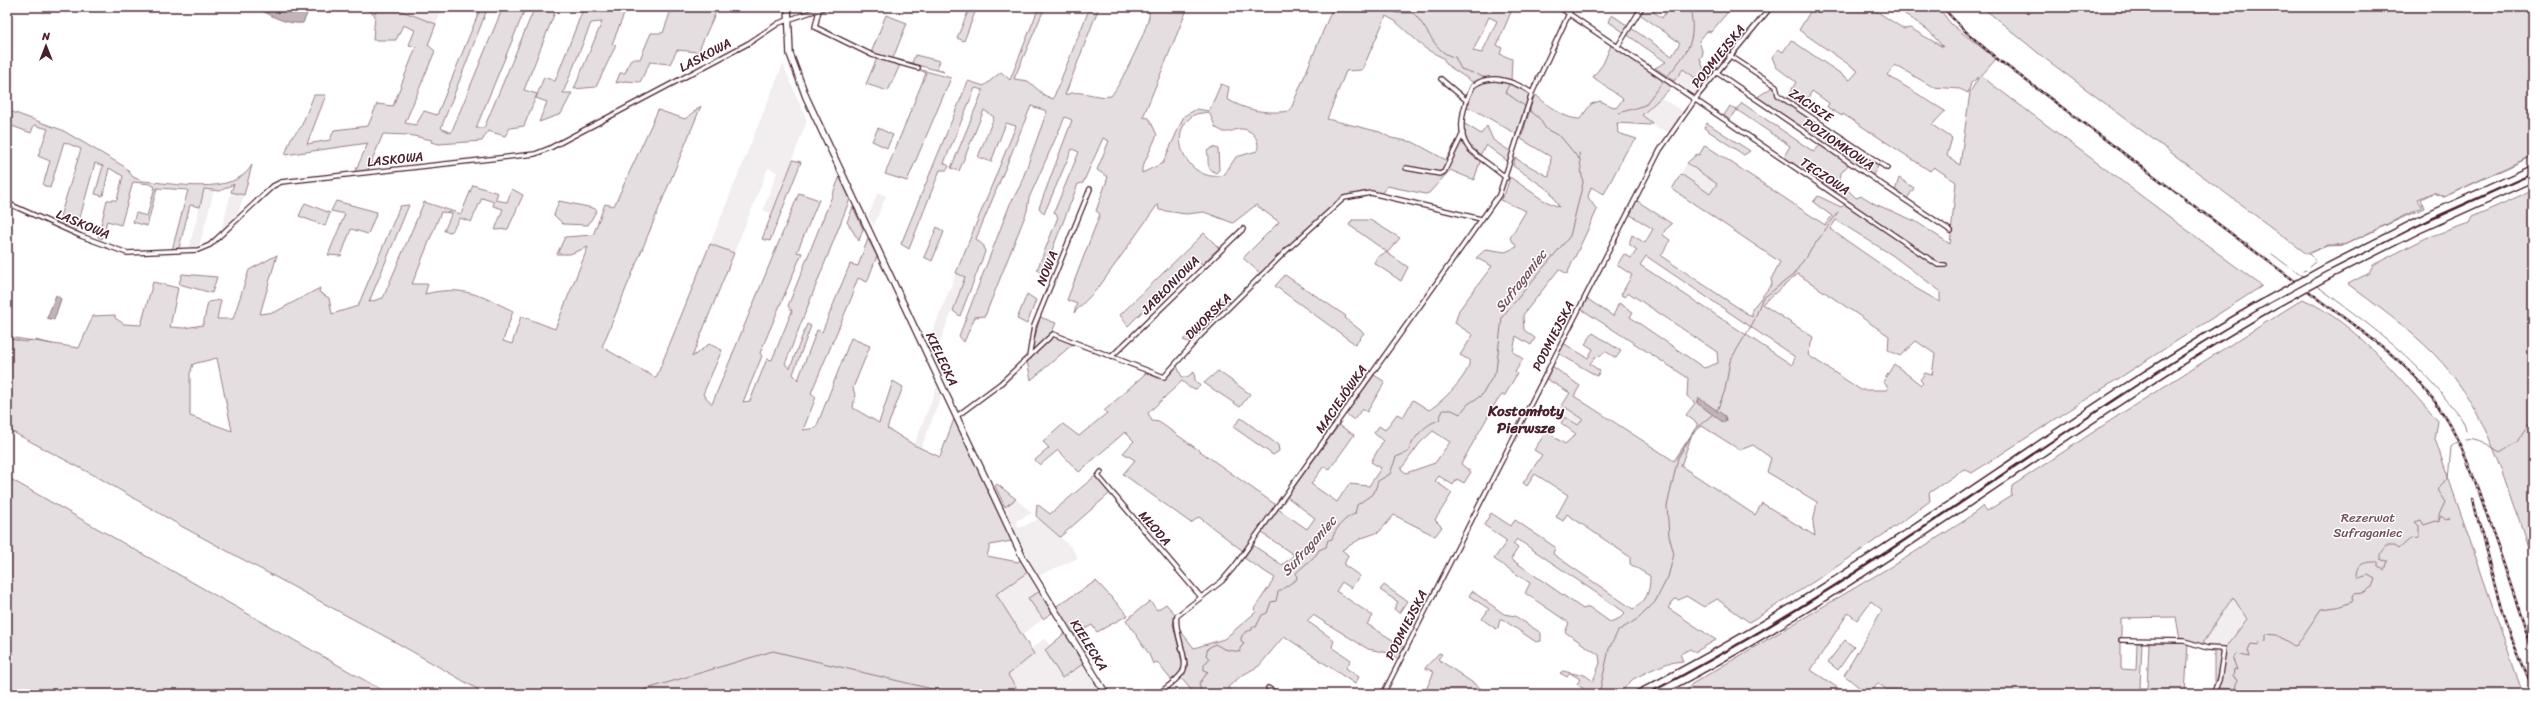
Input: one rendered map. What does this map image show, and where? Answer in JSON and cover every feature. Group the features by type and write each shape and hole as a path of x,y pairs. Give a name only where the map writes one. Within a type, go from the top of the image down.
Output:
{"highway":[{"path":"1638,694 1725,648 1820,592 2131,384 2268,300 2326,268 2430,215 2533,169"},
{"path":"1656,694 1741,648 1819,601 2134,391 2272,306 2329,275 2424,227 2533,178"}],"main road":[{"name":"KIELECKA","path":"788,7 790,54 796,76 1026,563 1106,694"}],"street":[{"name":"LASKOWA","path":"7,203 81,236 127,253 148,254 198,250 210,245 273,186 282,182 534,154 550,148 749,43 779,23 826,7"},
{"name":"TĘCZOWA","path":"1559,7 1666,78 1938,265 1945,265"},
{"name":"MACIEJÓWKA","path":"1158,694 1182,673 1185,666 1175,625 1177,616 1222,581 1234,567 1499,195 1506,178 1532,93 1572,7"},
{"path":"1618,46 1642,7"},
{"name":"PODMIEJSKA","path":"1383,694 1660,150 1729,55 1771,7"},
{"path":"819,10 816,27 872,55 918,68"},
{"name":"ZACISZE","path":"1729,55 1776,86 1778,95 1887,168"},
{"name":"POZIOMKOWA","path":"1716,72 1951,231"},
{"path":"1442,79 1467,101"},
{"path":"1506,178 1472,151 1463,133 1461,117 1473,86 1478,82 1493,80 1510,82 1532,93"},
{"path":"1406,168 1440,174 1444,172 1463,133"},
{"name":"NOWA","path":"1029,357 1034,326 1090,189"},
{"name":"DWORSKA","path":"957,416 1000,384 1053,334 1155,376 1166,376 1200,336 1289,248 1344,198 1371,193 1481,219"},
{"name":"JABŁONIOWA","path":"1111,357 1243,229"},
{"name":"MŁODA","path":"1101,472 1098,476 1201,597"},
{"path":"2122,640 2186,641 2207,648 2224,649 2216,688 2213,694"},
{"path":"1268,688 1278,694"}],"shaded area":[{"path":"256,7 304,7 307,14 303,23 297,23 284,21"},
{"path":"409,7 443,7 436,24 406,14"},
{"path":"783,64 807,121 772,213 763,210 777,172 768,168 734,253 710,244"},
{"path":"1683,69 1704,84 1695,94 1674,81"},
{"path":"1659,97 1684,112 1669,132 1658,128 1642,116"},
{"path":"1687,163 1717,183 1710,195 1681,174"},
{"path":"204,189 214,191 199,247 189,248"},
{"path":"231,192 244,195 237,217 221,232"},
{"path":"878,192 886,196 874,225 868,216"},
{"path":"956,273 965,277 934,357 928,343"},
{"path":"56,295 61,299 54,320 47,318"},
{"path":"937,387 941,397 921,448 914,445"},
{"path":"1699,398 1725,416 1726,421 1724,423 1697,403"},
{"path":"1565,407 1583,419 1579,425 1559,413"},
{"path":"1016,499 1032,513 1016,521 1019,528 1039,519 1072,548 1078,558 1038,576 1006,513 1008,512 1005,507"},
{"path":"1028,572 1039,592 1029,599 1043,619 1022,635 996,594"},
{"path":"2233,597 2247,619 2227,648 2201,645"},
{"path":"1045,638 1050,645 1045,650 1062,677 1083,664 1102,694 1020,694 1008,675 1034,654 1031,649"}],"green space":[{"path":"364,7 391,7 436,24 428,45 435,51 405,123 416,125 424,111 437,115 481,7 488,7 441,128 451,133 503,7 526,7 476,128 484,128 535,7 557,7 524,90 537,94 524,126 510,128 505,136 488,131 482,141 439,144 431,142 432,140 409,135 383,134 368,170 355,172 368,143 285,155 291,138 301,127 314,95 326,95 307,144 330,140 334,130 368,126 377,104 393,106 416,47 409,45 415,30 403,25 396,40 373,40 375,15"},
{"path":"584,7 627,7 612,44 616,45 596,87 574,89 602,22 591,23 563,93 572,93 561,114 539,122 547,102 536,98 544,77 555,81"},
{"path":"672,7 718,7 698,52 677,50 670,64 650,62 640,82 625,81 616,83 620,73 625,73 631,59 640,59 651,33 663,33"},
{"path":"970,7 977,7 964,41 957,38"},
{"path":"1039,7 1045,7 1014,79 1028,81 1044,95 1053,99 1090,7 1099,7 1065,95 1071,93 1082,93 1105,97 1111,96 1126,70 1143,33 1149,15 1148,7 1188,7 1143,117 1149,118 1157,135 1142,168 1142,173 1163,163 1184,116 1197,109 1209,111 1221,84 1229,87 1227,99 1242,106 1265,112 1290,111 1333,7 1501,7 1511,12 1497,45 1502,48 1500,54 1512,59 1511,81 1490,78 1474,83 1447,65 1443,58 1426,49 1395,21 1386,16 1362,70 1346,71 1327,119 1380,132 1391,138 1413,142 1446,160 1454,145 1462,137 1470,149 1481,159 1474,180 1450,170 1429,193 1425,194 1387,186 1381,194 1362,192 1340,198 1261,274 1243,258 1279,222 1256,205 1233,223 1204,212 1186,214 1159,210 1158,204 1099,287 1074,313 1077,304 1067,300 1100,214 1096,211 1108,177 1097,170 1109,141 1103,138 1083,183 1078,184 1043,273 1037,270 1058,217 1054,212 1079,152 1072,149 1044,214 1039,208 1072,120 1065,117 1029,198 1027,211 985,316 975,317 964,342 959,336 1010,204 1020,186 1047,111 1031,106 976,239 984,246 985,252 960,316 953,311 965,277 956,273 1016,126 1006,123 991,162 978,157 994,117 984,110 959,171 951,168 983,90 975,88 944,163 949,166 947,170 940,170 909,249 901,244 968,81 984,86 1001,72 1010,80","holes":["1489,17 1497,21 1482,53 1473,51","1209,112 1216,128 1224,132 1244,129 1252,133 1257,139 1258,143 1257,151 1236,157 1224,175 1212,176 1201,173 1191,165 1185,156 1181,145 1181,134 1185,123 1195,114"]},
{"path":"1630,7 1647,7 1662,18 1669,7 1679,12 1682,7 1732,7 1711,32 1707,31 1699,41 1703,54 1700,59 1706,75 1701,82 1683,69 1674,81 1655,68 1666,62 1609,22 1612,15 1672,56 1680,43"},
{"path":"1813,7 1870,7 1904,29 1910,28 1943,47 1928,30 1895,7 1938,7 1951,24 1996,59 1981,76 2262,286 1972,473 1964,469 1929,493 1930,501 1886,533 1818,579 1749,622 1717,599 1704,607 1686,596 1679,600 1675,599 1668,608 1716,640 1695,652 1690,649 1680,654 1683,661 1668,663 1633,679 1619,694 1573,694 1585,690 1577,684 1580,679 1570,673 1567,677 1560,673 1563,671 1580,675 1582,673 1593,681 1600,663 1599,655 1565,632 1569,623 1525,593 1530,583 1494,559 1507,541 1484,525 1491,513 1511,526 1515,520 1555,547 1553,554 1633,609 1642,603 1647,595 1650,576 1630,564 1630,557 1567,514 1563,521 1556,517 1568,495 1535,474 1527,486 1523,483 1542,455 1534,450 1546,432 1565,444 1576,434 1561,423 1565,417 1578,425 1583,419 1565,407 1559,413 1558,412 1570,393 1545,378 1552,366 1580,386 1574,396 1674,461 1697,426 1697,423 1686,415 1695,403 1687,396 1688,378 1581,309 1586,298 1613,316 1619,303 1633,312 1630,317 1704,368 1718,363 1717,352 1629,293 1625,297 1621,295 1632,275 1617,265 1624,254 1631,258 1637,250 1629,244 1632,235 1645,243 1653,229 1629,214 1636,200 1672,224 1665,230 1663,235 1670,240 1661,256 1752,317 1752,309 1772,284 1771,279 1780,262 1672,189 1681,174 1710,194 1717,184 1687,163 1697,154 1699,155 1705,145 1825,225 1832,216 1813,202 1818,196 1841,207 1849,202 1783,158 1790,146 1737,110 1729,121 1723,117 1730,106 1736,110 1742,103 1814,152 1820,145 1849,164 1841,173 1840,182 1856,198 1862,196 1875,204 1915,221 1950,244 1956,182 1934,167 1930,171 1843,114 1842,116 1827,107 1829,103 1812,91 1802,109 1787,98 1796,82 1776,67 1772,57 1778,49 1783,52 1791,40 1850,80 1858,71 1799,30","holes":["1895,65 1933,87 1960,89 1968,93 1971,83 1979,77 1970,92 1960,165 1947,156 1952,138 1932,125 1945,111 1887,75","1836,220 1892,255 1940,291 1940,302 1912,286 1830,229","1646,256 1795,357 1792,365 1640,265","1798,274 1889,336 1888,350 1900,356 1916,341 1935,354 1932,375 1925,373 1920,380 1923,383 1921,385 1894,364 1883,382 1889,388 1887,390 1861,390 1808,355 1813,337 1762,304","1702,426 1740,450 1753,445 1771,458 1767,472 1817,502 1813,523 1815,536 1762,503 1755,515 1681,466 1692,434","1517,539 1625,613 1620,618 1610,622 1589,607 1583,609 1511,559 1518,548 1513,544"]},
{"path":"1982,7 2533,7 2533,155 2444,197 2434,192 2418,199 2422,207 2344,245 2328,245 2307,254 2043,57"},
{"path":"886,15 907,23 893,58 912,63 915,55 940,61 937,68 944,72 871,53"},
{"path":"1612,43 1673,86 1642,115 1652,123 1650,125 1617,123 1618,133 1637,139 1627,150 1604,194 1591,187 1588,197 1597,210 1567,274 1559,269 1523,315 1524,330 1535,338 1531,345 1516,336 1513,352 1523,359 1515,372 1517,374 1505,395 1502,395 1496,402 1461,464 1471,472 1464,483 1457,479 1453,485 1439,476 1435,481 1452,493 1435,520 1442,527 1435,536 1394,515 1379,532 1362,538 1342,550 1348,555 1344,565 1360,576 1351,588 1342,582 1336,591 1373,616 1367,624 1404,647 1398,659 1388,653 1368,649 1313,615 1307,621 1334,640 1332,647 1351,660 1346,668 1359,677 1355,684 1284,636 1259,666 1241,676 1228,687 1232,694 1189,694 1192,691 1181,678 1188,667 1179,629 1194,648 1224,639 1256,612 1254,609 1275,578 1244,558 1253,545 1282,565 1294,555 1262,533 1278,509 1307,529 1315,518 1287,497 1339,425 1354,435 1329,470 1324,466 1311,484 1337,502 1349,484 1369,486 1381,468 1371,462 1383,441 1374,433 1379,426 1385,430 1397,414 1403,417 1413,400 1429,410 1447,395 1461,380 1469,366 1469,360 1460,355 1473,335 1455,323 1459,310 1492,266 1476,258 1486,249 1505,252 1517,247 1510,238 1526,211 1500,200 1505,193 1510,177 1543,200 1559,207 1550,191 1513,166 1515,158 1549,177 1551,157 1521,139 1533,99 1536,95 1556,111 1568,117 1580,119 1591,104 1600,101 1616,108 1623,99 1593,77 1603,64","holes":["1433,431 1450,442 1435,463 1406,473 1401,469 1420,443"]},
{"path":"877,58 900,65 888,91 866,84"},
{"path":"918,69 951,78 907,181 885,174 926,73"},
{"path":"1492,80 1520,86 1531,93 1518,135 1473,109 1465,108 1474,86"},
{"path":"1774,86 1777,96 1879,165 1872,176 1756,98"},
{"path":"701,106 602,347 656,378 710,244 734,253 692,357 709,344 722,350 703,394 712,404 799,193 819,200 797,252 802,253 760,353 762,356 743,402 750,401 767,359 772,360 792,311 788,306 840,176 850,199 785,364 790,368 807,324 811,326 793,374 798,380 817,330 822,332 850,264 858,266 868,239 877,256 867,282 858,278 853,291 854,292 811,393 816,397 803,430 816,428 851,338 870,346 853,388 855,395 853,408 879,423 893,381 903,387 887,428 914,445 940,457 954,419 1012,541 990,545 987,556 1018,562 1021,559 1028,572 996,594 1034,654 1008,675 1020,694 486,694 399,644 181,526 101,479 7,429 7,334 15,338 79,348 93,316 115,315 115,318 124,324 141,325 153,282 178,288 170,327 184,328 203,325 208,302 221,300 217,319 233,319 249,270 277,255 260,314 275,312 320,288 319,292 329,298 332,314 358,306 400,206 409,205 369,302 383,298 424,202 461,214 473,185 498,193 495,200 507,202 512,189 523,195 508,229 495,230 503,209 493,206 494,202 482,198 471,222 460,218 451,232 444,231 452,213 441,212 412,284 428,284 425,294 438,291 460,291 491,300 513,311 503,341 512,344 521,316 555,329 588,247 570,254 557,254 565,237 593,235 605,204 614,206 658,110 685,119","holes":["217,358 232,431 190,416 190,374 193,364"]},
{"path":"7,110 62,130 125,167 133,177 142,181 202,186 217,185 232,181 243,175 252,165 244,195 231,192 234,184 220,191 204,189 200,207 190,205 179,248 172,250 188,190 157,188 147,226 133,222 136,213 147,216 155,187 150,184 133,182 121,225 107,221 102,239 98,237 107,200 117,200 123,176 109,168 103,196 95,194 103,166 95,163 76,232 58,223 81,149 64,142 50,188 43,185 50,161 38,156 48,129 34,125 31,133 12,126 7,141"},
{"path":"1462,122 1481,134 1487,126 1493,140 1513,153 1510,163 1486,145 1480,155 1472,150 1467,142"},
{"path":"1707,123 1750,151 1744,155 1704,128"},
{"path":"878,128 893,135 887,148 872,141"},
{"path":"1213,147 1218,149 1219,170 1216,173 1212,171 1208,163 1207,151"},
{"path":"793,160 801,162 770,241 762,239"},
{"path":"1899,178 1914,188 1907,199 1895,191"},
{"path":"2533,190 2533,562 2495,451 2483,424 2469,399 2452,375 2423,343 2392,317 2348,284 2369,273 2373,265 2426,238 2469,223 2472,217"},
{"path":"336,201 377,212 368,234 351,229 341,256 328,255 345,214 331,211"},
{"path":"559,201 597,210 588,225 563,224 554,215"},
{"path":"305,203 330,213 325,226 299,216"},
{"path":"853,207 863,229 859,241 847,222"},
{"path":"1352,220 1370,220 1400,238 1387,253 1408,267 1401,281 1374,263 1377,257 1387,252 1349,225"},
{"path":"937,227 944,232 932,261 924,257"},
{"path":"1204,233 1219,248 1202,264 1195,258 1128,326 1120,315"},
{"path":"182,274 217,277 212,293 179,284"},
{"path":"1285,275 1346,316 1345,318 1364,333 1355,344 1275,286"},
{"path":"1027,294 1036,300 1027,324 1017,319"},
{"path":"1224,298 1230,303 1191,343 1183,340"},
{"name":"Rezerwat Sufraganiec","path":"2303,299 2322,309 2359,337 2393,370 2438,421 2435,439 2523,694 2231,694 2234,689 2217,688 2227,646 2247,619 2233,597 2201,645 2180,640 2176,617 2121,618 2121,669 2136,670 2137,643 2142,643 2140,688 2147,688 2149,643 2188,643 2185,694 1906,694 1907,690 1887,690 1878,683 1870,694 1855,694 1860,688 1844,675 1882,610 1871,601 1857,620 1848,613 1811,670 1847,694 1683,694 1692,684 1907,557 1967,519 1983,506 1987,511 2011,496 2012,486 2122,413"},
{"path":"1040,317 1056,323 1051,334 1031,354"},
{"path":"1593,333 1621,351 1616,358 1605,351 1601,356 1595,357 1590,364 1600,371 1597,376 1558,353 1563,343 1588,358 1593,349 1585,344"},
{"path":"1054,336 1074,343 1031,380 1027,361"},
{"path":"1177,366 1182,377 1187,377 1194,372 1195,380 1200,386 1196,389 1190,388 1182,381 1148,413 1152,421 1159,422 1276,505 1243,551 1199,517 1191,523 1123,474 1135,460 1123,453 1134,441 1125,432 1079,472 1058,450 1040,465 1035,460 1049,448 1043,442 1063,424 1079,436 1107,413 1104,411 1146,373 1160,379 1166,378"},
{"path":"1218,371 1250,394 1240,407 1204,383"},
{"path":"1374,375 1385,382 1367,412 1362,409 1354,420 1346,414"},
{"path":"1241,418 1278,445 1279,451 1273,455 1233,427"},
{"path":"1095,476 1110,493 1060,537 1036,516 1037,504 1050,514"},
{"path":"7,477 389,694 7,694"},
{"path":"997,484 1016,499 1005,507 995,486"},
{"path":"1096,581 1128,615 1097,632 1092,625 1074,635 1055,607"},
{"path":"1384,585 1407,601 1399,613 1394,609 1398,602 1380,590"},
{"path":"1472,591 1504,614 1515,616 1541,633 1541,641 1536,642 1502,619 1500,619 1498,628 1496,629 1482,619 1489,609 1469,596"},
{"path":"1039,592 1052,613 1043,619 1028,598"},
{"path":"1150,601 1157,610 1166,604 1176,615 1173,624 1183,666 1181,672 1172,681 1157,662 1153,664 1149,654 1126,620"},
{"path":"1065,633 1083,664 1062,678 1045,650"},
{"path":"1845,640 1854,647 1838,670 1828,662"},
{"path":"2214,650 2223,651 2214,687"},
{"path":"1439,653 1442,654 1438,659 1489,694 1424,694 1434,672 1425,668"}],"waterway":[{"path":"1388,7 1396,13 1413,13 1442,51 1455,57 1461,69 1473,73"},
{"name":"Sufraganiec","path":"1666,78 1680,61 1689,46 1692,29 1690,7"},
{"path":"1477,74 1482,77 1507,79"},
{"name":"Sufraganiec","path":"1619,113 1645,105 1664,80"},
{"path":"1510,83 1505,92 1526,107"},
{"path":"1528,109 1539,118 1546,129 1561,137 1579,159"},
{"name":"Sufraganiec","path":"1202,694 1199,684 1208,672 1204,670 1204,665 1209,659 1206,655 1208,648 1215,644 1224,649 1240,652 1240,648 1244,644 1241,640 1243,634 1252,630 1252,627 1256,627 1262,615 1267,613 1271,602 1276,601 1278,592 1297,579 1296,573 1316,555 1319,550 1326,547 1328,540 1332,539 1335,531 1341,524 1355,514 1357,505 1374,493 1378,481 1390,474 1396,457 1408,452 1420,432 1424,428 1439,420 1443,410 1452,410 1460,414 1468,404 1482,395 1496,371 1502,317 1570,236 1583,183 1579,153"},
{"path":"2380,228 2424,208 2421,199 2433,193 2444,197 2533,156"},
{"path":"1717,411 1725,390 1730,361 1754,321 1762,299 1793,275 1838,212"},
{"path":"2311,252 2327,246 2344,245 2376,230"},
{"path":"2272,254 2288,266"},
{"path":"2309,254 2312,257"},
{"path":"2309,267 2315,262"},
{"path":"2296,271 2303,276"},
{"path":"2317,286 2387,340 2419,369 2459,416 2465,426 2466,431"},
{"path":"7,338 25,342 31,340"},
{"path":"35,340 52,344"},
{"path":"1599,694 1609,649 1618,631 1639,618 1655,602 1668,577 1674,554 1669,536 1667,506 1678,458 1695,429 1712,415"},
{"path":"2465,439 2469,438 2478,440 2500,452 2517,442 2533,416"},
{"path":"2234,694 2237,680 2233,677 2234,669 2237,670 2233,659 2236,654 2250,657 2248,650 2251,644 2259,645 2259,642 2266,641 2266,634 2277,635 2294,646 2297,645 2321,609 2337,607 2352,602 2354,594 2363,593 2372,587 2375,579 2368,575 2359,578 2357,575 2361,565 2378,562 2378,567 2384,570 2387,561 2381,560 2380,554 2386,546 2395,546 2399,549 2410,539 2419,538 2419,526 2415,522 2421,520 2424,525 2436,521 2439,522 2439,515 2445,502 2437,490 2448,479 2451,447 2457,442"},
{"path":"2439,520 2441,516 2446,520 2450,518"},
{"path":"630,694 773,651 953,694"}],"railway":[{"path":"1942,7 1964,30 1996,58 2375,341 2399,361 2419,382 2436,403 2450,425 2462,449 2482,501 2533,651"},
{"path":"2473,500 2498,598 2511,638 2533,688"}],"district":[{"name":"Kostomłoty Pierwsze","path":"1526,420"}]}
